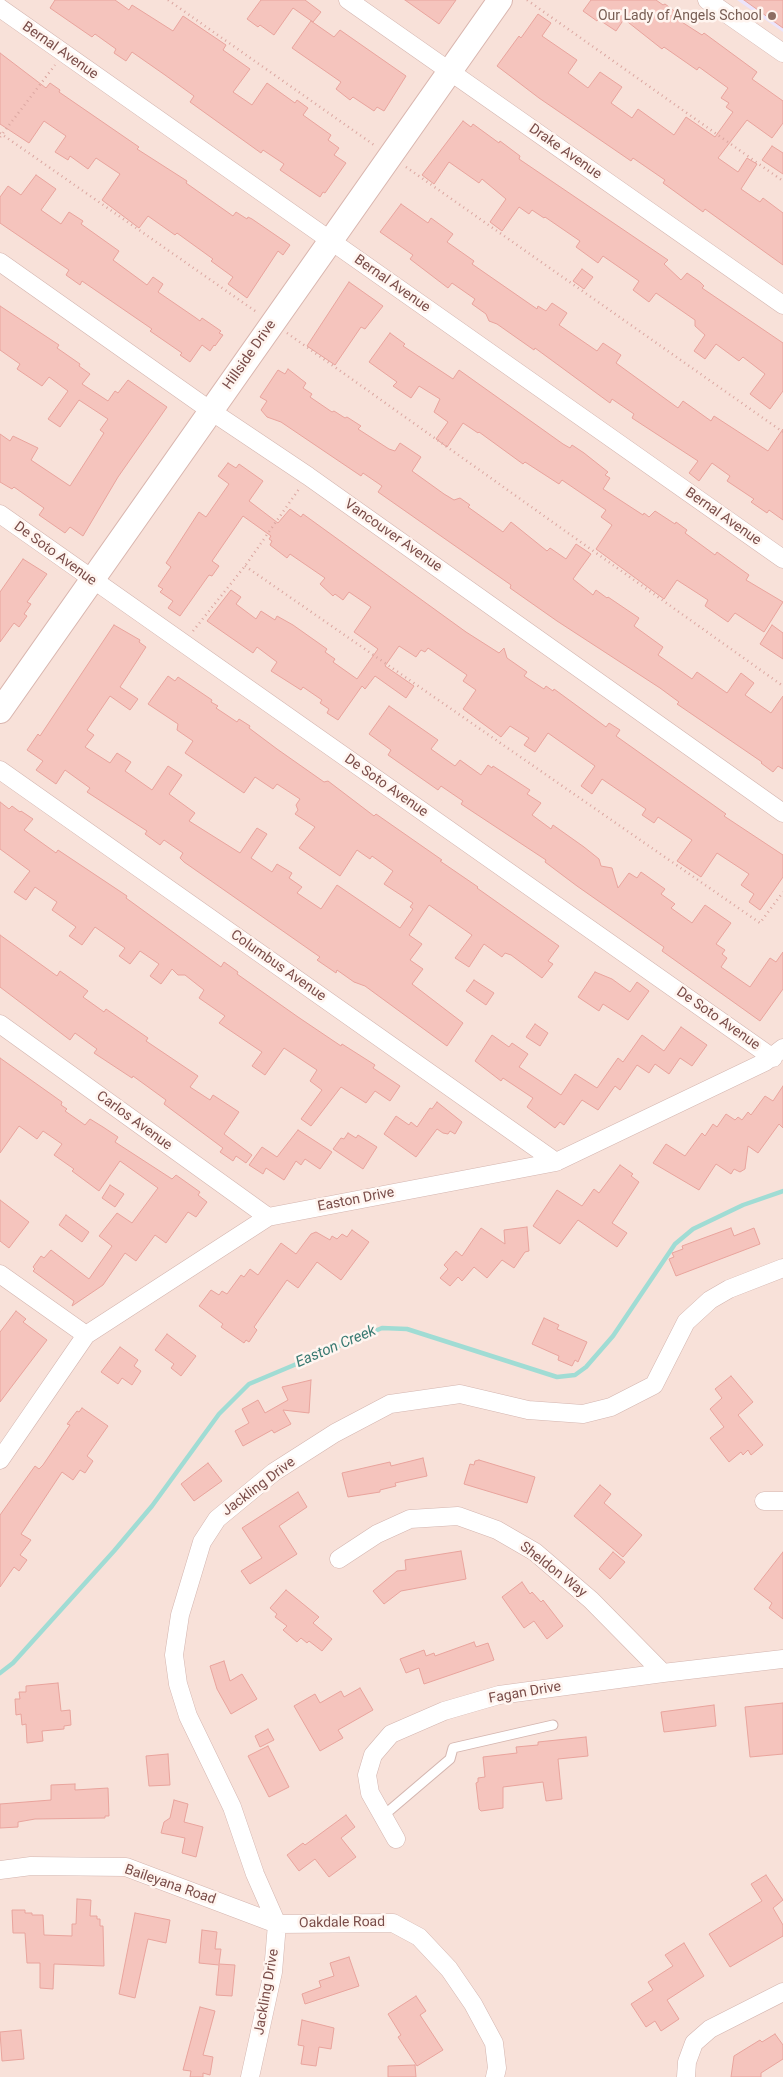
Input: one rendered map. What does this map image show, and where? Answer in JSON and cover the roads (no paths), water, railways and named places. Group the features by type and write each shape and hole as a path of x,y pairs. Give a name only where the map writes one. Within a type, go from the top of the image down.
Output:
{"main road":[{"name":"Hillside Drive","path":"0,711 500,0"}],"street":[{"name":"Drake Avenue","path":"348,0 783,304"},
{"path":"707,0 783,54"},
{"name":"Bernal Avenue","path":"0,8 783,559"},
{"name":"Vancouver Avenue","path":"0,262 308,476 783,813"},
{"name":"De Soto Avenue","path":"0,514 183,644 778,1053"},
{"name":"Columbus Avenue","path":"0,770 556,1162"},
{"name":"Carlos Avenue","path":"0,1024 268,1217"},
{"name":"Easton Drive","path":"0,1460 86,1335 268,1217 556,1162 778,1053"},
{"name":"Jackling Drive","path":"250,2077 273,1972 278,1924 255,1874 232,1807 188,1716 178,1684 174,1655 180,1615 202,1542 217,1519 274,1472 335,1433 390,1404 460,1394 528,1410 583,1414 611,1407 654,1385 686,1322 710,1300 729,1289 783,1268"},
{"path":"0,1274 86,1335"},
{"path":"764,1500 783,1501"},
{"name":"Sheldon Way","path":"339,1559 377,1534 410,1519 458,1516 497,1530 535,1552 591,1600 663,1672"},
{"name":"Fagan Drive","path":"396,1839 370,1793 367,1775 373,1755 391,1734 444,1712 499,1695 663,1672 783,1659"},
{"name":"Baileyana Road","path":"0,1870 31,1866 126,1867 278,1924"},
{"name":"Oakdale Road","path":"278,1924 393,1923 419,1937 449,1969 494,2042 497,2068 494,2077"},
{"path":"686,2077 687,2062 694,2043 710,2030 783,1992"}],"lane":[{"path":"383,1816 450,1759 452,1748 553,1725"}],"waterway":[{"name":"Easton Creek","path":"0,1673 13,1663 114,1551 152,1506 219,1414 249,1384 382,1328 407,1329 557,1377 575,1375 586,1367 613,1336 675,1244 693,1229 743,1205 783,1191"}],"place":[{"name":"Our Lady of Angels School","path":"772,16"}]}
